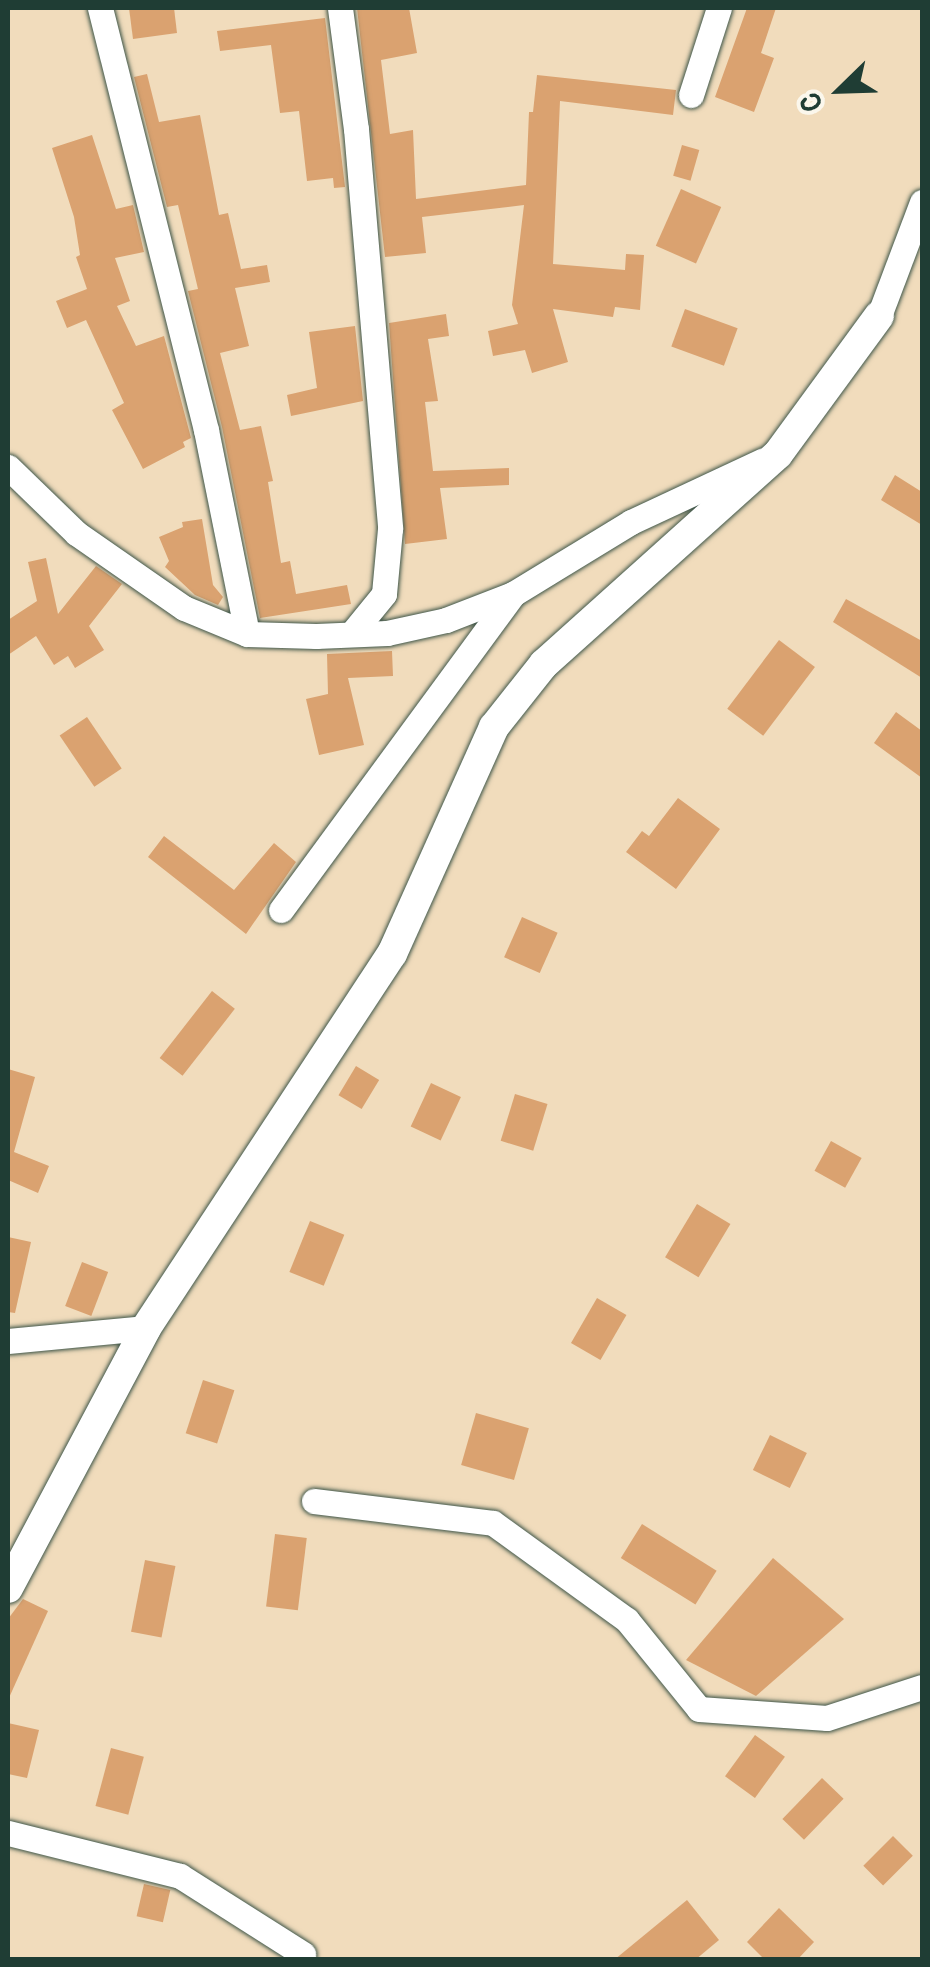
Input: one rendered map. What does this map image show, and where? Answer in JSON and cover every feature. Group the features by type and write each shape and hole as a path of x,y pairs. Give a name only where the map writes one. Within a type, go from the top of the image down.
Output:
{"street":[{"path":"100,8 206,430 247,634"},
{"path":"340,8 356,129 390,528 384,594 353,632"},
{"path":"691,95 719,8"},
{"path":"8,1588 146,1328 392,954 494,727 544,664 778,454 879,316 922,202"},
{"path":"8,467 76,534 184,608 247,634 387,633 446,620 512,594 631,522 778,454"},
{"path":"281,910 512,594"},
{"path":"8,1341 146,1328"},
{"path":"314,1500 493,1523 627,1620 699,1709 827,1718 922,1687"},
{"path":"8,1834 180,1876 303,1954"}],"building":[{"path":"129,8 174,8 177,33 133,39"},
{"path":"357,8 409,8 417,53 381,60 390,134 413,130 416,199 526,185 529,112 533,112 537,75 676,90 673,115 560,101 553,264 625,270 626,254 644,255 640,310 615,307 613,317 553,309 568,362 532,373 525,350 493,356 488,331 518,324 512,305 524,205 422,217 426,253 385,257"},
{"path":"747,8 776,8 761,53 774,58 754,112 715,97"},
{"path":"325,18 345,187 334,188 333,178 307,181 299,111 280,113 271,45 220,51 217,31"},
{"path":"147,74 159,122 200,115 219,215 228,213 241,269 267,265 270,282 235,288 249,346 220,353 240,430 261,426 273,481 268,482 281,563 290,561 296,594 347,585 351,604 260,618 222,427 188,291 198,289 178,205 167,207 134,77"},
{"path":"92,135 116,209 133,205 144,252 115,258 130,301 117,306 136,346 164,336 191,438 183,442 185,447 143,469 112,410 124,403 86,320 67,328 56,301 87,289 76,257 80,255 74,217 52,148"},
{"path":"682,145 699,150 690,181 673,176"},
{"path":"681,189 721,207 696,264 656,246"},
{"path":"685,309 738,328 724,366 671,347"},
{"path":"446,314 449,336 428,339 438,401 425,402 433,471 509,468 509,485 440,488 447,539 405,544 389,323"},
{"path":"355,326 363,401 291,416 287,395 317,388 309,332"},
{"path":"895,475 922,492 922,525 881,500"},
{"path":"202,519 213,585 223,597 218,605 195,595 165,567 169,561 159,537 183,527 182,522"},
{"path":"46,558 58,614 96,566 122,584 89,626 104,650 75,668 68,656 54,665 36,636 8,655 8,620 37,601 28,562"},
{"path":"846,599 922,641 922,678 833,622"},
{"path":"779,640 815,667 763,736 727,709"},
{"path":"392,651 393,676 348,678 364,745 319,755 306,699 328,694 327,654"},
{"path":"896,712 922,731 922,778 874,743"},
{"path":"87,717 122,768 94,787 60,735"},
{"path":"678,798 720,829 676,889 626,852 642,831 649,836"},
{"path":"164,836 234,890 274,843 296,862 246,934 148,857"},
{"path":"522,917 558,933 540,973 504,957"},
{"path":"212,991 235,1009 183,1076 160,1058"},
{"path":"356,1066 379,1080 362,1109 338,1095"},
{"path":"8,1069 35,1077 14,1152 49,1166 38,1193 8,1180"},
{"path":"431,1083 461,1097 441,1140 411,1127"},
{"path":"515,1094 548,1104 533,1151 501,1141"},
{"path":"831,1141 862,1158 845,1188 815,1171"},
{"path":"697,1204 730,1224 698,1277 665,1257"},
{"path":"310,1221 344,1235 324,1286 289,1272"},
{"path":"8,1237 31,1242 15,1313 8,1312"},
{"path":"82,1262 108,1272 91,1316 65,1306"},
{"path":"597,1298 626,1315 600,1360 571,1343"},
{"path":"203,1380 234,1390 217,1443 186,1433"},
{"path":"476,1413 529,1428 514,1480 461,1465"},
{"path":"770,1435 807,1453 790,1488 753,1470"},
{"path":"642,1524 717,1571 695,1605 621,1558"},
{"path":"275,1534 307,1538 298,1610 266,1606"},
{"path":"773,1558 844,1619 756,1696 686,1660"},
{"path":"145,1560 175,1566 162,1638 131,1632"},
{"path":"23,1599 48,1611 8,1700 8,1619"},
{"path":"8,1723 39,1730 27,1778 8,1774"},
{"path":"755,1735 785,1757 755,1798 725,1776"},
{"path":"111,1748 144,1757 128,1815 95,1806"},
{"path":"822,1778 844,1799 804,1840 782,1819"},
{"path":"893,1836 913,1856 883,1885 863,1866"},
{"path":"144,1884 170,1890 163,1922 137,1916"},
{"path":"687,1900 719,1940 695,1960 614,1960"},
{"path":"779,1908 814,1942 797,1960 765,1960 747,1942"}]}
